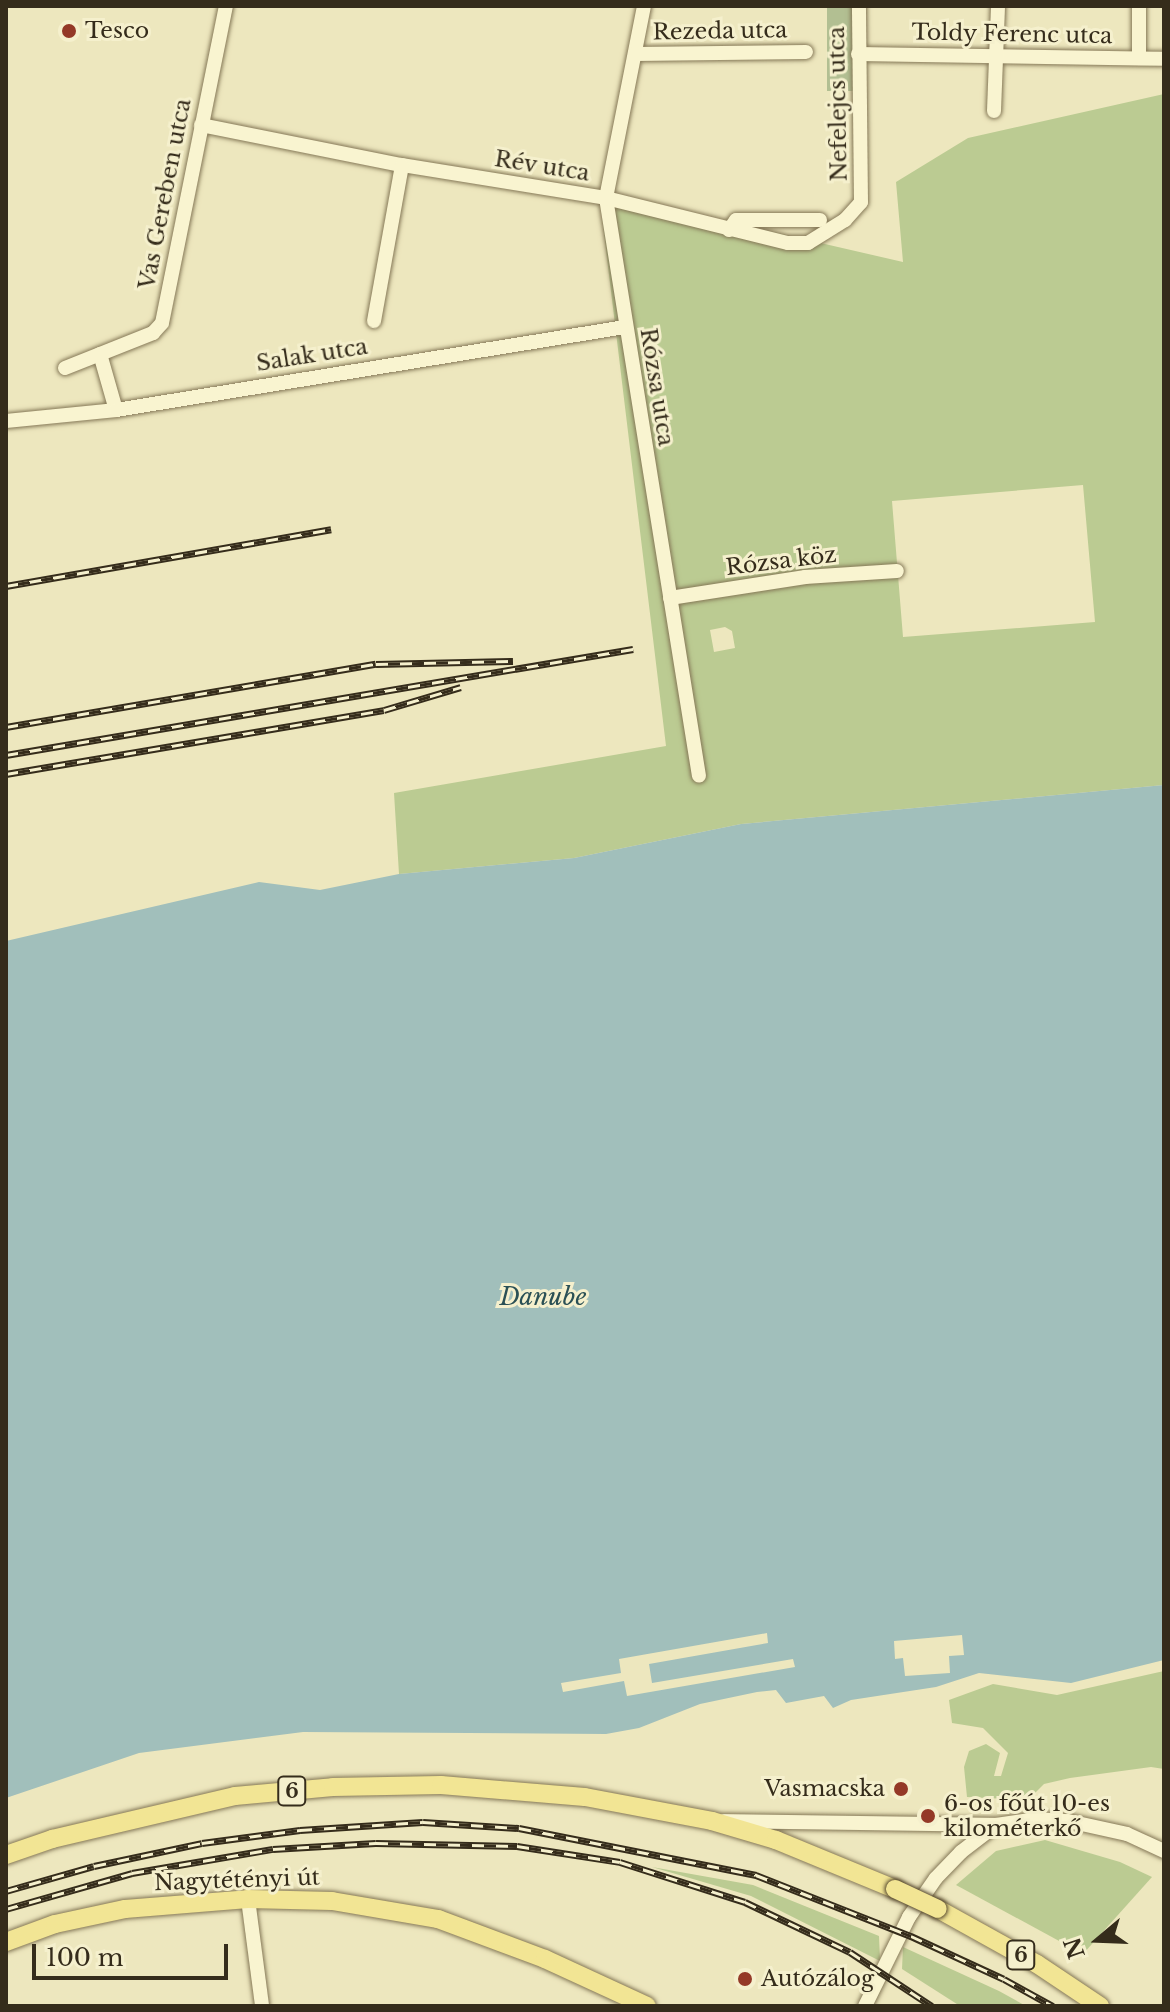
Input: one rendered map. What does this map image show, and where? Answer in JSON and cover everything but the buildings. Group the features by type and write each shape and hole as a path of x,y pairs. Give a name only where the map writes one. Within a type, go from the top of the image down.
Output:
{"main road":[{"name":"6","path":"6,1855 52,1839 235,1796 333,1787 441,1785 585,1797 712,1821 776,1840 938,1909 1037,1964 1100,2006"},
{"name":"Nagytétényi út","path":"6,1942 55,1924 125,1909 248,1899 332,1901 438,1919 545,1959 647,2006"}],"street":[{"name":"Vas Gereben utca","path":"65,368 153,333 162,323 226,6"},
{"name":"Rózsa utca","path":"644,6 606,198 699,776"},
{"name":"Nefelejcs utca","path":"859,6 861,202"},
{"path":"994,111 998,6"},
{"path":"1139,6 1139,58"},
{"name":"Rezeda utca","path":"635,54 806,52"},
{"name":"Toldy Ferenc utca","path":"858,54 1164,59"},
{"name":"Rév utca","path":"201,125 402,165 606,198 788,243 808,243 845,220 861,202"},
{"path":"374,321 402,165"},
{"path":"729,230 736,220 820,220"},
{"name":"Salak utca","path":"6,421 116,410 625,327"},
{"path":"100,354 116,410"},
{"name":"Rózsa köz","path":"670,598 805,577 897,571"},
{"path":"712,1821 996,1825 1036,1819 1068,1821 1127,1834 1164,1851"},
{"path":"865,2006 909,1917 936,1878 961,1852 996,1825"},
{"path":"248,1899 262,2006"}],"green space":[{"path":"827,6 855,6 855,91 827,91"},
{"path":"1164,94 1164,785 741,824 574,858 399,874 394,793 666,746 599,192 903,262 896,182 968,138","holes":["1083,485 1095,622 903,637 892,501","725,627 732,631 735,648 714,652 710,630"]},
{"path":"1164,1671 1164,1769 1151,1767 1070,1778 1044,1784 1028,1800 967,1797 964,1767 969,1751 986,1744 1000,1753 994,1776 1001,1776 1008,1753 983,1728 952,1723 949,1700 993,1684 1057,1695"},
{"path":"1045,1840 1120,1862 1152,1877 1083,1954 956,1885 996,1851"},
{"path":"652,1867 753,1885 879,1936 880,1961 751,1896"},
{"path":"903,1947 1026,2006 960,2006 902,1969"}],"water":[{"name":"Danube","path":"1164,785 1164,1660 1071,1683 979,1673 936,1687 851,1700 833,1708 824,1696 786,1703 776,1690 757,1692 700,1704 639,1728 606,1734 303,1732 139,1753 6,1798 6,941 259,882 320,890 399,874 574,858 741,824"}],"pier":[{"path":"767,1633 768,1643 649,1664 652,1683 793,1659 795,1667 627,1696 624,1681 563,1692 561,1683 621,1673 619,1659"},
{"path":"962,1635 964,1655 949,1656 950,1673 905,1676 903,1658 895,1659 894,1641"}],"railway":[{"path":"6,586 331,529"},
{"path":"6,755 633,649"},
{"path":"6,727 376,664 513,661"},
{"path":"6,774 384,710 461,687"},
{"path":"6,1891 94,1866 202,1843 300,1830 423,1822 519,1828 756,1875 911,1936 1004,1979 1053,2006"},
{"path":"6,1909 132,1873 273,1849 376,1843 517,1846 620,1862 745,1902 850,1952 932,2006"}],"place":[{"name":"Tesco","path":"69,31"},
{"name":"Vasmacska","path":"901,1789"},
{"name":"6-os főút 10-es kilométerkő","path":"928,1816"},
{"name":"Autózálog","path":"745,1979"}]}
